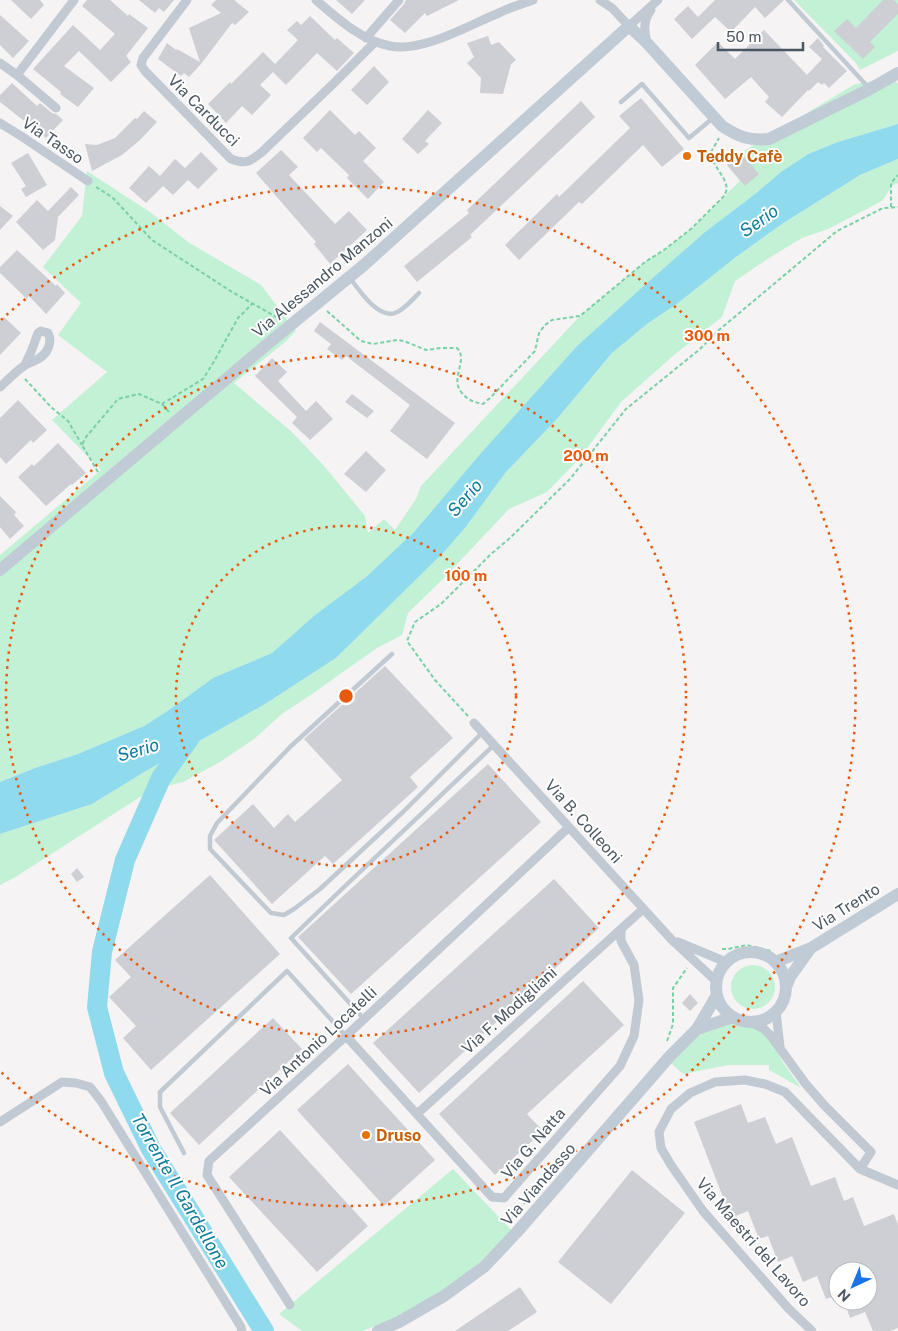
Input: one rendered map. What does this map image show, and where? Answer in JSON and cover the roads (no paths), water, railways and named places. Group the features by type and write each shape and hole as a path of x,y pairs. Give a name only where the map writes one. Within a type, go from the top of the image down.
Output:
{"street":[{"path":"17,75 74,0"},
{"name":"Via Carducci","path":"187,0 144,58 141,65 231,160 242,163 250,161 262,152 375,42"},
{"path":"316,0 326,3 350,28 366,38 392,47 424,44 533,0"},
{"path":"366,38 400,0"},
{"path":"600,0 612,8 647,43 714,117 726,128 745,139 769,139 898,73"},
{"name":"Via Alessandro Manzoni","path":"0,570 349,277 659,0"},
{"name":"Via Alessandro Manzoni","path":"647,43 644,32 646,16 659,0"},
{"path":"610,44 627,36 647,43"},
{"path":"0,63 56,108"},
{"name":"Via Tasso","path":"0,123 88,181"},
{"path":"0,387 21,369"},
{"name":"Via B. Colleoni","path":"474,723 671,939 716,981"},
{"name":"Via Antonio Locatelli","path":"290,1305 207,1175 209,1161 346,1036 569,827"},
{"name":"Via Trento","path":"773,956 811,948 898,894"},
{"path":"621,929 643,908"},
{"name":"Via G. Natta","path":"346,1036 492,1197 504,1198 620,1066 634,1036 639,1000 634,965 621,941 621,929"},
{"name":"Via F. Modigliani","path":"417,1114 621,929"},
{"name":"Via B. Colleoni","path":"671,939 726,962"},
{"name":"Via Trento","path":"786,987 795,969 811,948"},
{"path":"745,952 756,952 773,956 785,978 785,996 782,1004 769,1018 760,1021 741,1021 733,1017 720,1004 717,995 716,981 720,971 726,962 745,952"},
{"name":"Via Viandasso","path":"378,1331 399,1322 444,1296 484,1267 517,1232 670,1056 697,1029 717,995"},
{"path":"776,1012 780,1050"},
{"name":"Via Viandasso","path":"697,1029 733,1017"},
{"path":"751,1022 764,1029 771,1036 805,1083 871,1152 860,1169"},
{"name":"Via Maestri del Lavoro","path":"812,1331 788,1308 703,1211 671,1165 661,1148 659,1132 671,1110 690,1093 715,1082 745,1080 765,1084 785,1092 860,1169 898,1184"},
{"path":"0,1122 62,1082 90,1087 101,1101 242,1331"}],"lane":[{"path":"788,0 870,88"},
{"path":"621,102 642,84 689,138 714,117"},
{"path":"349,277 375,308 388,314 396,313 404,308 419,293"},
{"path":"392,654 290,747 217,823 210,836 210,849 271,913 284,915 320,889 403,812 483,732"},
{"path":"364,1019 291,938 494,745"},
{"path":"184,1153 160,1107 160,1092 287,971 346,1036"}],"water":[{"name":"Serio","path":"898,124 898,159 860,175 782,224 736,257 678,303 647,324 612,353 557,419 506,472 465,528 444,552 336,658 265,704 146,771 92,804 0,834 0,782 78,754 144,726 213,678 272,653 315,615 366,577 414,532 481,453 577,346 705,232 781,172 808,154 838,142"}],"waterway":[{"name":"Torrente Il Gardellone","path":"191,736 161,778 125,860 102,952 97,1007 114,1073 151,1149 264,1331"}],"place":[{"name":"Teddy Cafè","path":"687,156"},
{"name":"Druso","path":"366,1135"}]}
